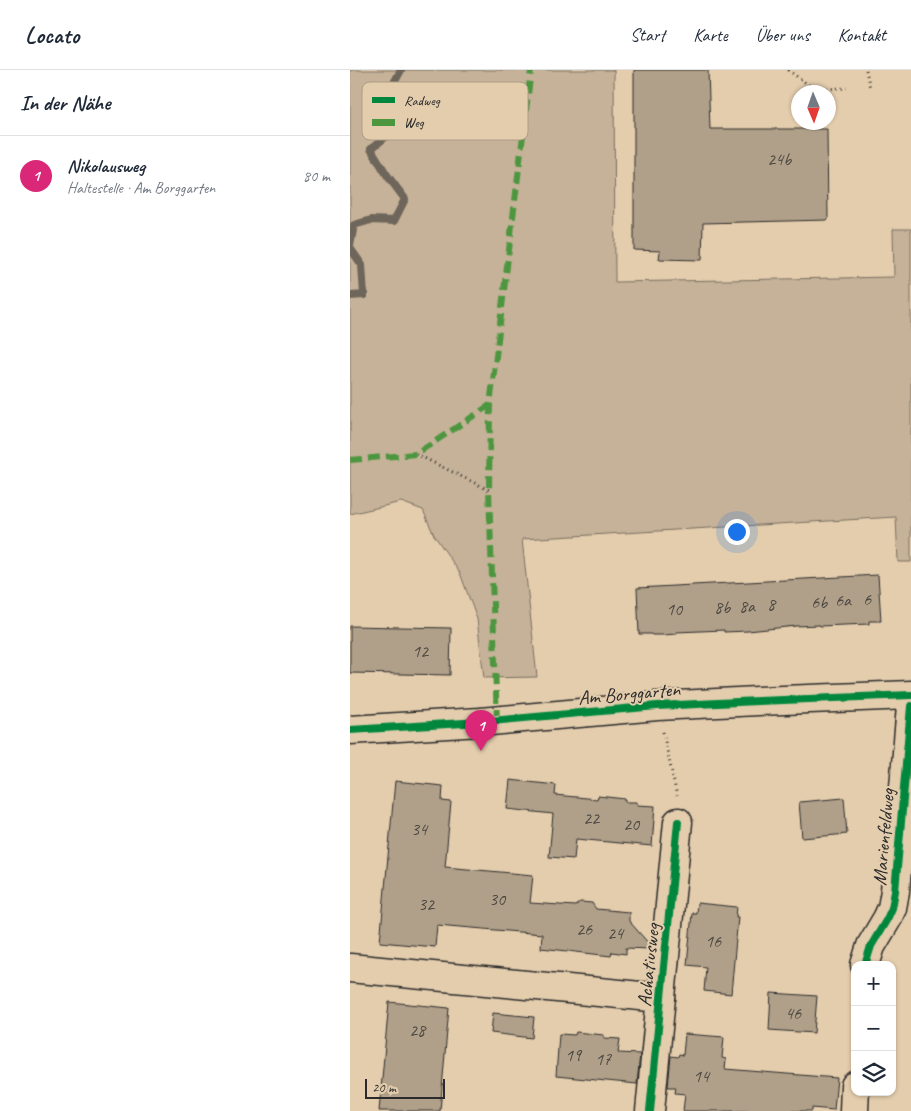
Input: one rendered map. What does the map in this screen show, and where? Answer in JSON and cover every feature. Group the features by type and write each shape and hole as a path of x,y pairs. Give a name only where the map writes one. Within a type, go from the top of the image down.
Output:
{"street":[{"name":"Am Borggarten","path":"350,730 480,722 657,706 911,695"},
{"name":"Marienfeldweg","path":"866,961 871,946 892,908 896,891 911,706"},
{"name":"Achatiusweg","path":"650,1111 678,822"},
{"name":"Achatiusweg","path":"350,968 660,998"},
{"path":"854,1111 855,1096"}],"path":[{"path":"788,70 814,89 847,88"},
{"path":"866,70 870,88"},
{"path":"416,454 489,490"},
{"path":"657,706 678,800 678,822"}],"shaded area":[{"path":"350,70 614,70 615,282 894,277 893,229 911,229 911,562 898,562 896,517 522,539 537,677 484,678 477,619 460,573 434,535 423,510 401,502 350,514"}],"building":[{"path":"634,70 708,70 710,129 827,130 828,220 703,223 702,260 659,259 660,251 634,250"},
{"path":"878,575 881,621 869,621 869,624 796,626 724,632 724,630 676,632 676,634 664,635 639,634 637,588"},
{"path":"350,626 451,628 450,675 350,673"},
{"path":"510,780 556,785 555,795 597,799 598,796 625,799 625,802 637,802 637,805 655,806 652,846 576,839 574,859 549,857 553,814 507,809"},
{"path":"395,781 443,786 442,801 451,802 445,867 533,875 530,903 575,906 580,902 592,903 596,909 629,912 629,921 650,945 650,949 626,948 626,954 612,952 611,956 541,948 542,934 437,925 435,947 380,942"},
{"path":"844,798 847,834 802,838 799,802"},
{"path":"697,903 737,907 736,917 738,917 731,994 704,991 706,967 687,965 692,913 696,913"},
{"path":"771,993 817,996 814,1033 769,1030"},
{"path":"389,1002 449,1008 440,1111 379,1111"},
{"path":"493,1013 534,1017 532,1038 491,1033"},
{"path":"576,1032 604,1035 604,1038 620,1039 618,1053 640,1054 637,1084 556,1076 559,1034 575,1035"},
{"path":"685,1034 724,1037 722,1058 726,1059 725,1069 837,1078 834,1110 812,1108 812,1111 683,1111 685,1094 675,1093 676,1087 668,1087 671,1056 678,1057 679,1054 683,1055"}],"waterway":[{"path":"395,82 401,70"},
{"path":"350,246 354,225 371,220 394,221 405,199 371,149 382,140"},
{"path":"350,248 362,265 364,295 350,296"}],"marked path":[{"path":"528,95 531,70"},
{"path":"497,721 489,490 490,405 522,140"},
{"path":"350,460 416,454 490,405"}],"cycle path":[{"path":"350,730 480,722 657,706 911,695"},
{"path":"866,961 871,946 892,908 895,891 911,706"},
{"path":"650,1111 678,822"}],"place":[{"name":"Nikolausweg","path":"481,751"}]}
